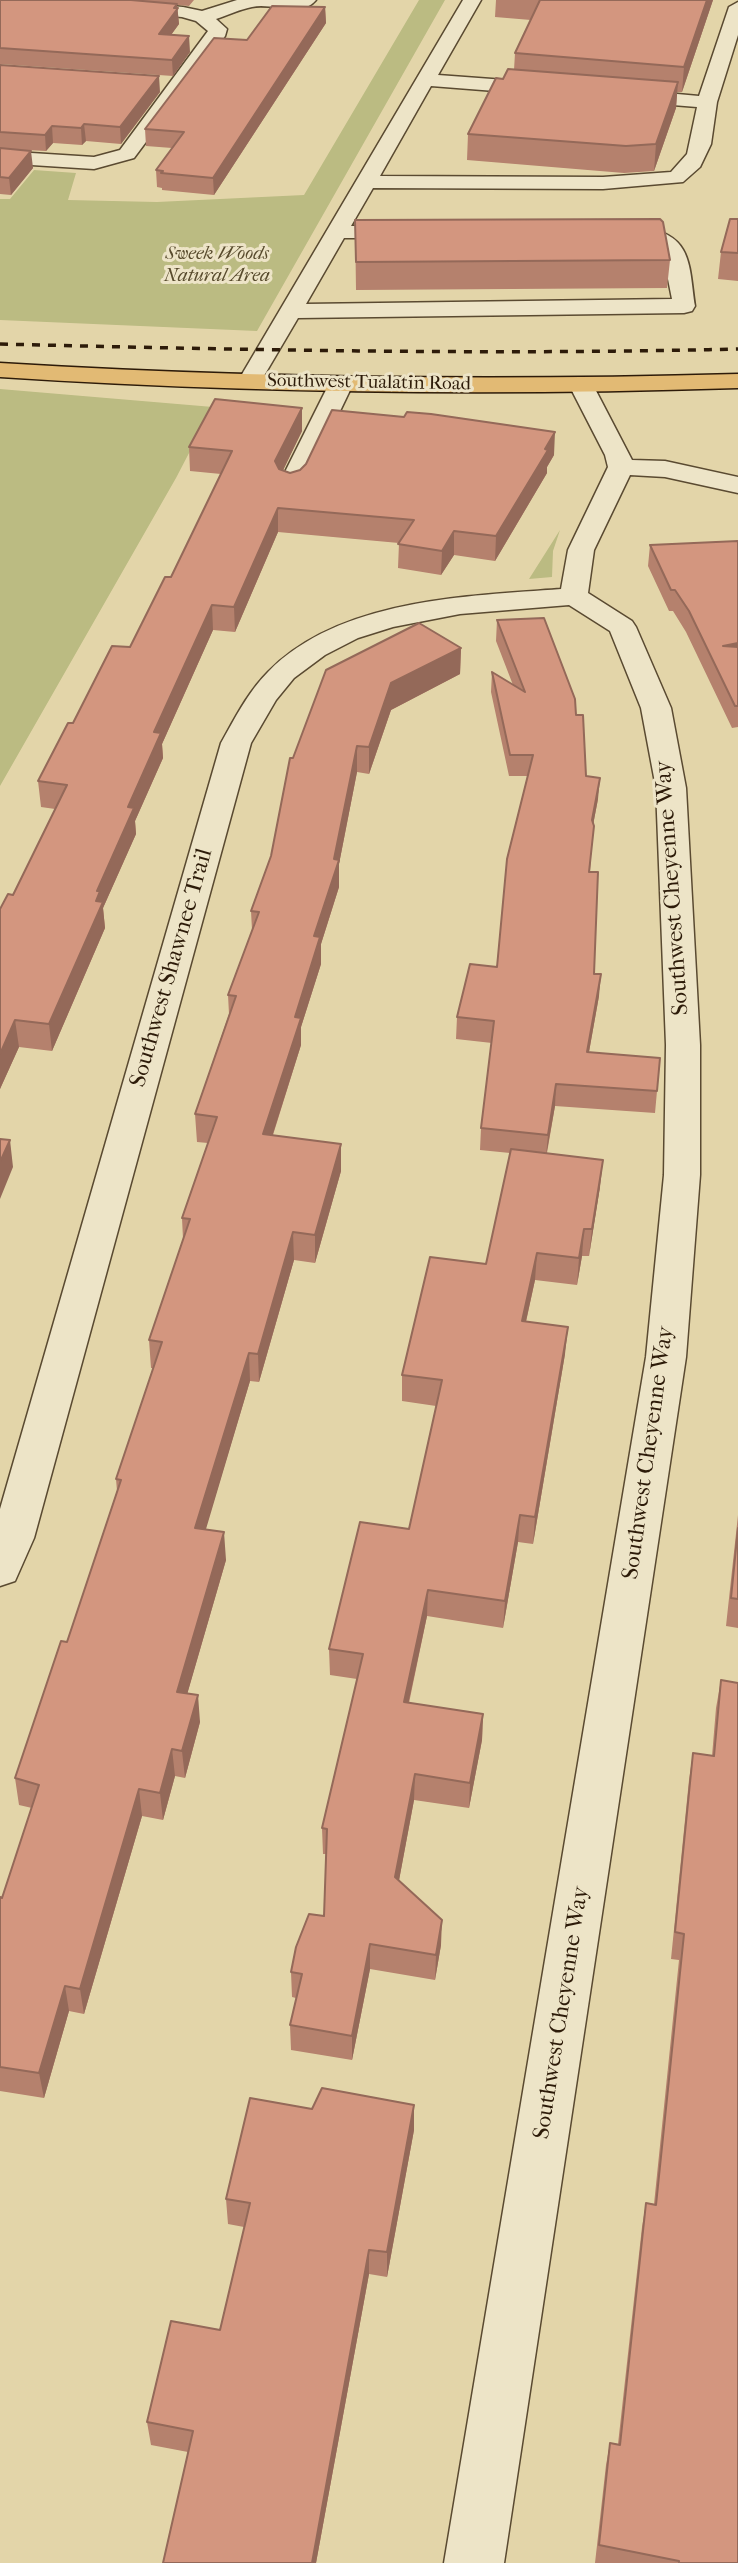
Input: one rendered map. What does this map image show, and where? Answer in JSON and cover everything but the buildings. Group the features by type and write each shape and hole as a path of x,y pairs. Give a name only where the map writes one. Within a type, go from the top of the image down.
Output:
{"main road":[{"name":"Southwest Tualatin Road","path":"0,370 341,384 581,385 738,381"},
{"path":"630,384 688,399 738,405"}],"street":[{"path":"0,157 94,163 127,154 216,36 218,29 206,20 156,9 34,0"},
{"path":"206,20 241,6 246,0 296,4 307,0"},
{"path":"250,381 472,0"},
{"path":"366,182 603,183 676,178 687,171 698,158 707,102 738,7"},
{"path":"426,80 560,90"},
{"path":"151,83 179,85"},
{"path":"600,93 707,102"},
{"path":"337,232 433,232"},
{"path":"291,311 684,306 674,247 667,239 645,233 597,232"},
{"path":"291,486 341,384"},
{"path":"574,596 581,550 621,467 618,455 581,385"},
{"path":"621,467 665,469 738,485"},
{"name":"Southwest Shawnee Trail","path":"0,1569 13,1538 232,756 236,743 255,709 283,673 312,652 354,630 402,615 574,596"},
{"name":"Southwest Cheyenne Way","path":"474,2563 666,1357 682,1175 683,1045 671,788 656,708 622,627 574,596"}],"green space":[{"name":"Sweek Woods Natural Area","path":"419,0 445,0 257,331 0,320 0,199 10,199 34,170 76,173 68,200 157,202 304,195"},
{"path":"0,389 213,407 176,478 0,786"},
{"path":"560,530 553,551 552,577 529,579"}],"railway":[{"path":"0,344 461,352 738,349"}]}
